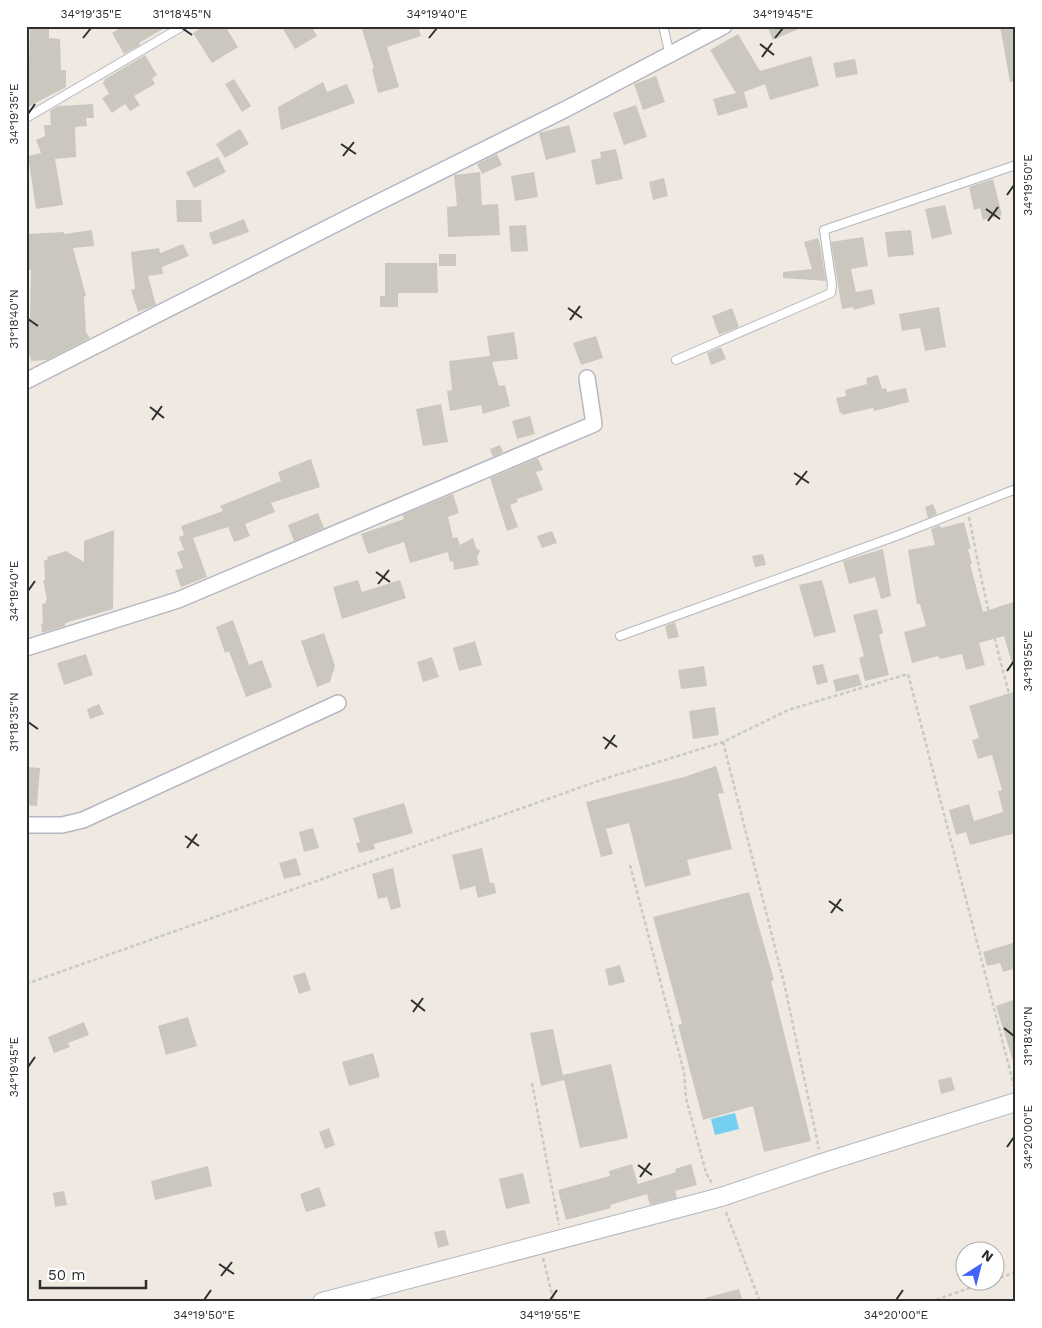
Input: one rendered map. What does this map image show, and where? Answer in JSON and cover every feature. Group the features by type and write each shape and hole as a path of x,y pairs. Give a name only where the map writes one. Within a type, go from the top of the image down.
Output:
{"street":[{"path":"26,381 360,211 566,109 724,26"},
{"path":"26,648 178,600 594,424 587,378"},
{"path":"26,825 62,825 83,820 338,703"},
{"path":"322,1302 721,1197 1016,1102"}],"lane":[{"path":"26,118 183,26"},
{"path":"663,26 670,55"},
{"path":"676,360 831,293 832,285 824,230 1016,165"},
{"path":"620,636 1016,490"}],"path":[{"path":"968,509 1003,674 1016,717"},
{"path":"26,984 604,779 723,742 788,710 908,674 1016,1094"},
{"path":"723,742 785,987 822,1163"},
{"path":"630,865 684,1072 686,1098 706,1173 721,1197 760,1302"},
{"path":"532,1084 562,1238"},
{"path":"539,1245 554,1302"},
{"path":"1004,1276 1016,1272"},
{"path":"930,1302 964,1290"}],"water":[{"path":"735,1113 739,1129 715,1135 711,1119"}],"building":[{"path":"30,26 49,26 49,38 60,39 61,70 66,70 66,87 28,107"},
{"path":"124,26 168,26 124,54 112,33"},
{"path":"204,26 225,26 238,47 212,63 193,33"},
{"path":"281,26 311,26 317,36 295,49"},
{"path":"361,26 418,26 421,36 387,47 399,87 378,93 372,69 374,68"},
{"path":"767,26 805,26 773,40"},
{"path":"1000,26 1016,26 1016,81 1010,82"},
{"path":"738,34 760,71 811,56 819,86 770,100 765,84 744,92 748,107 718,116 713,99 736,93 710,50"},
{"path":"145,55 157,75 152,78 155,84 134,96 140,105 130,111 125,104 112,113 102,98 109,94 103,83 105,79"},
{"path":"855,59 858,74 836,78 833,63"},
{"path":"656,76 665,102 643,110 634,84"},
{"path":"234,79 251,106 242,112 225,84"},
{"path":"323,82 327,92 347,84 355,103 281,130 278,107"},
{"path":"93,104 94,118 86,118 87,126 75,127 76,157 55,159 63,205 36,209 28,156 41,153 36,140 45,136 44,125 51,125 50,111 58,106"},
{"path":"636,105 647,137 624,145 613,113"},
{"path":"569,125 576,152 546,160 539,133"},
{"path":"240,129 249,144 225,158 216,144"},
{"path":"616,149 623,179 596,185 591,160 601,158 600,152"},
{"path":"497,154 502,165 482,174 477,164"},
{"path":"218,157 226,172 194,188 186,172"},
{"path":"480,172 482,205 498,204 500,235 448,237 447,207 457,206 454,175"},
{"path":"534,172 538,197 515,201 511,176"},
{"path":"664,178 668,196 653,200 649,182"},
{"path":"993,179 1002,215 983,220 980,208 974,210 969,187"},
{"path":"176,200 201,200 202,222 177,222"},
{"path":"945,205 952,234 932,239 925,209"},
{"path":"244,219 249,232 213,245 209,233"},
{"path":"526,225 528,251 511,252 509,226"},
{"path":"92,230 94,246 73,248 86,296 84,296 86,332 90,338 47,360 31,361 30,355 26,355 26,319 30,318 31,270 29,270 27,234 64,232 64,234"},
{"path":"911,230 914,255 888,257 885,232"},
{"path":"863,237 868,266 851,269 856,292 872,289 875,304 854,310 853,307 842,309 831,242"},
{"path":"818,238 826,281 783,278 783,272 812,269 804,242"},
{"path":"183,244 189,256 162,267 163,274 148,276 156,305 138,312 131,290 135,289 131,252 159,248 160,253"},
{"path":"439,254 456,254 456,266 439,266"},
{"path":"385,263 437,263 438,293 398,293 398,307 380,307 380,296 385,296"},
{"path":"939,307 946,347 925,351 920,328 902,331 899,314"},
{"path":"732,308 739,327 719,335 712,316"},
{"path":"514,332 518,359 492,362 499,386 505,385 510,406 483,414 481,405 450,411 447,391 452,390 449,361 490,356 487,336"},
{"path":"596,336 603,358 581,365 573,343"},
{"path":"721,347 726,359 711,365 707,353"},
{"path":"878,375 882,389 886,388 887,392 906,388 909,402 874,411 873,408 842,415 836,398 846,396 845,390 867,384 866,378"},
{"path":"441,404 448,442 423,446 416,409"},
{"path":"530,416 535,434 517,439 512,421"},
{"path":"500,445 503,452 493,457 490,449"},
{"path":"538,458 543,470 536,472 543,490 517,499 518,502 510,505 518,527 507,531 490,478"},
{"path":"311,459 320,487 271,503 275,512 245,524 250,536 234,542 228,527 193,538 207,577 181,587 175,570 183,568 177,552 184,550 179,537 184,535 181,526 223,511 220,506 281,481 278,472"},
{"path":"453,494 459,513 448,517 453,538 457,537 460,545 473,538 476,548 480,551 477,557 479,565 454,570 453,561 450,562 448,552 410,563 404,542 368,554 361,534 404,519 402,515"},
{"path":"933,504 937,514 928,518 925,507"},
{"path":"318,513 324,528 294,541 288,525"},
{"path":"964,522 971,549 968,549 972,564 970,564 983,612 1016,601 1016,667 1013,667 1004,636 979,643 985,665 966,670 962,654 940,659 938,656 912,663 904,632 926,626 920,604 917,604 908,550 935,545 931,529 940,525 941,528"},
{"path":"114,530 113,609 65,623 65,626 42,633 42,604 46,603 45,601 47,600 43,580 45,580 44,561 48,559 47,557 66,551 84,562 84,541"},
{"path":"552,531 557,543 542,548 537,536"},
{"path":"883,549 891,596 881,599 875,577 849,584 843,561"},
{"path":"763,554 766,565 755,567 752,556"},
{"path":"358,580 362,592 400,580 406,598 342,619 333,587"},
{"path":"822,580 836,632 814,637 799,585"},
{"path":"877,609 883,633 879,635 889,675 865,681 859,658 864,656 853,615"},
{"path":"233,620 249,665 262,660 272,687 246,697 229,651 225,653 216,627"},
{"path":"675,622 679,637 668,639 665,626"},
{"path":"324,633 335,666 330,682 317,687 301,641"},
{"path":"475,641 482,665 459,671 453,648"},
{"path":"86,654 93,675 64,685 57,663"},
{"path":"432,657 439,677 423,682 417,662"},
{"path":"823,664 828,682 817,685 812,666"},
{"path":"704,666 707,686 681,689 678,670"},
{"path":"858,674 862,685 836,692 833,680"},
{"path":"1016,691 1016,833 970,845 966,832 956,835 949,810 969,804 974,821 1003,812 998,791 1002,790 992,755 978,759 972,740 979,738 969,706"},
{"path":"99,704 104,714 90,719 87,709"},
{"path":"715,707 719,735 693,739 689,711"},
{"path":"716,766 724,793 718,794 732,849 687,860 691,875 645,887 629,823 606,829 613,854 601,857 586,802 684,777"},
{"path":"27,767 40,768 37,806 26,805"},
{"path":"404,803 413,833 374,844 375,849 359,853 356,843 360,842 353,818"},
{"path":"313,828 319,848 304,852 299,832"},
{"path":"482,848 490,883 494,883 496,893 478,898 475,886 460,890 452,855"},
{"path":"296,858 301,875 284,879 279,863"},
{"path":"393,868 401,907 391,910 387,897 378,899 372,874"},
{"path":"749,892 774,980 771,981 811,1141 764,1152 753,1106 703,1120 678,1025 682,1024 653,917"},
{"path":"1016,942 1016,968 1003,972 1000,963 987,966 983,952"},
{"path":"620,965 625,982 609,986 605,969"},
{"path":"305,972 311,990 299,994 293,976"},
{"path":"1016,999 1016,1061 1013,1061 996,1006"},
{"path":"188,1017 197,1046 166,1055 158,1026"},
{"path":"84,1022 89,1035 68,1043 70,1047 54,1053 48,1037"},
{"path":"553,1029 564,1080 541,1086 530,1033"},
{"path":"373,1053 380,1077 349,1086 342,1062"},
{"path":"611,1064 628,1138 580,1148 563,1075"},
{"path":"951,1077 955,1090 941,1094 938,1080"},
{"path":"329,1128 335,1145 325,1149 319,1132"},
{"path":"632,1164 638,1184 676,1172 675,1169 691,1164 697,1185 675,1191 677,1198 650,1205 647,1194 610,1205 611,1208 566,1220 558,1190 610,1176 609,1171"},
{"path":"208,1166 212,1186 155,1200 151,1181"},
{"path":"523,1173 530,1203 506,1209 499,1179"},
{"path":"319,1187 326,1206 306,1212 300,1194"},
{"path":"64,1191 67,1205 55,1207 53,1193"},
{"path":"445,1230 449,1245 438,1248 434,1232"},
{"path":"739,1289 743,1302 705,1302 705,1298"}]}
